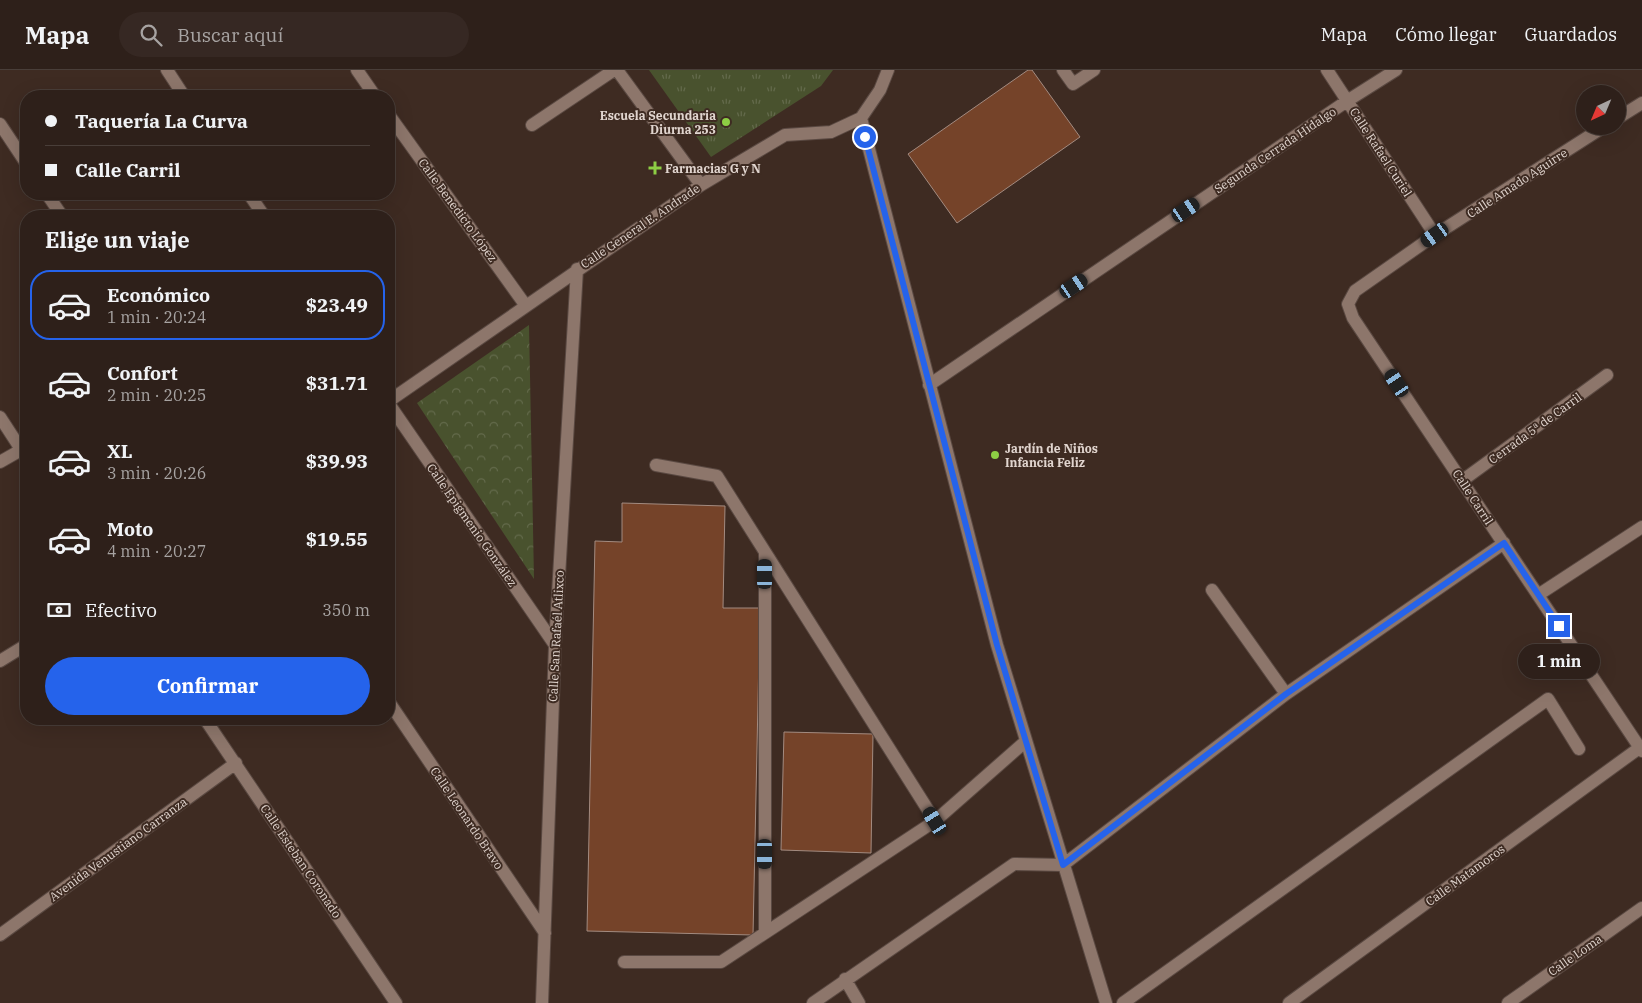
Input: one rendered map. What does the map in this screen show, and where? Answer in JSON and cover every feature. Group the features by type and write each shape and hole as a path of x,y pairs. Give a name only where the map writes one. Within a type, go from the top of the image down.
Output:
{"street":[{"path":"167,70 180,90"},
{"path":"357,70 372,90"},
{"path":"532,125 616,70 701,185"},
{"name":"Calle General E. Andrade","path":"395,399 577,269 701,185 784,135 831,132 860,118 880,90 888,70"},
{"path":"1063,70 1073,84 1094,70"},
{"name":"Calle Rafael Curiel","path":"1327,70 1435,235"},
{"name":"Segunda Cerrada Hidalgo","path":"929,385 1347,100 1396,70"},
{"path":"1626,113 1642,103"},
{"path":"860,118 997,645 1106,1003"},
{"name":"Calle Benedicto López","path":"395,123 526,306"},
{"path":"0,124 20,154"},
{"name":"Calle Amado Aguirre","path":"1355,291 1435,235 1591,135"},
{"name":"Calle San Rafaél Atlixco","path":"542,1003 555,645 577,269"},
{"name":"Calle Carril","path":"1355,291 1348,304 1353,318 1641,748"},
{"name":"Cerrada 5ª de Carril","path":"1463,480 1607,375"},
{"name":"Calle Epigmenio González","path":"395,412 555,645"},
{"path":"0,417 20,447"},
{"path":"0,462 20,454"},
{"path":"656,465 717,476 935,821"},
{"path":"1538,595 1642,526"},
{"path":"813,1003 845,979 1014,864 1063,865 1286,694 1504,543"},
{"path":"765,554 765,934"},
{"path":"1212,590 1286,694"},
{"path":"0,661 20,649"},
{"path":"1123,1003 1548,699 1579,749"},
{"name":"Calle Leonardo Bravo","path":"395,711 544,933"},
{"name":"Calle Esteban Coronado","path":"210,725 396,1003"},
{"path":"624,962 721,962 935,821 1026,742"},
{"name":"Calle Matamoros","path":"1289,1003 1641,748"},
{"name":"Avenida Venustiano Carranza","path":"0,935 236,763"},
{"name":"Calle Loma","path":"1508,1003 1642,908"},
{"path":"845,979 859,1003"}],"green space":[{"name":"Escuela Secundaria Diurna 253","path":"649,70 833,70 821,86 711,157"},
{"path":"529,325 534,579 417,403"}],"building":[{"path":"1028,70 1032,70 1080,137 957,223 908,154"},
{"path":"622,503 725,506 723,608 760,608 753,935 587,931 595,541 622,542"},
{"path":"784,732 873,734 871,853 781,850"}],"place":[{"name":"Escuela Secundaria Diurna 253","path":"726,122"},
{"name":"Farmacias G y N","path":"655,168"},
{"name":"Jardín de Niños Infancia Feliz","path":"995,455"}],"route":[{"path":"865,137 997,645 1063,865 1286,694 1504,543 1559,626"}]}
